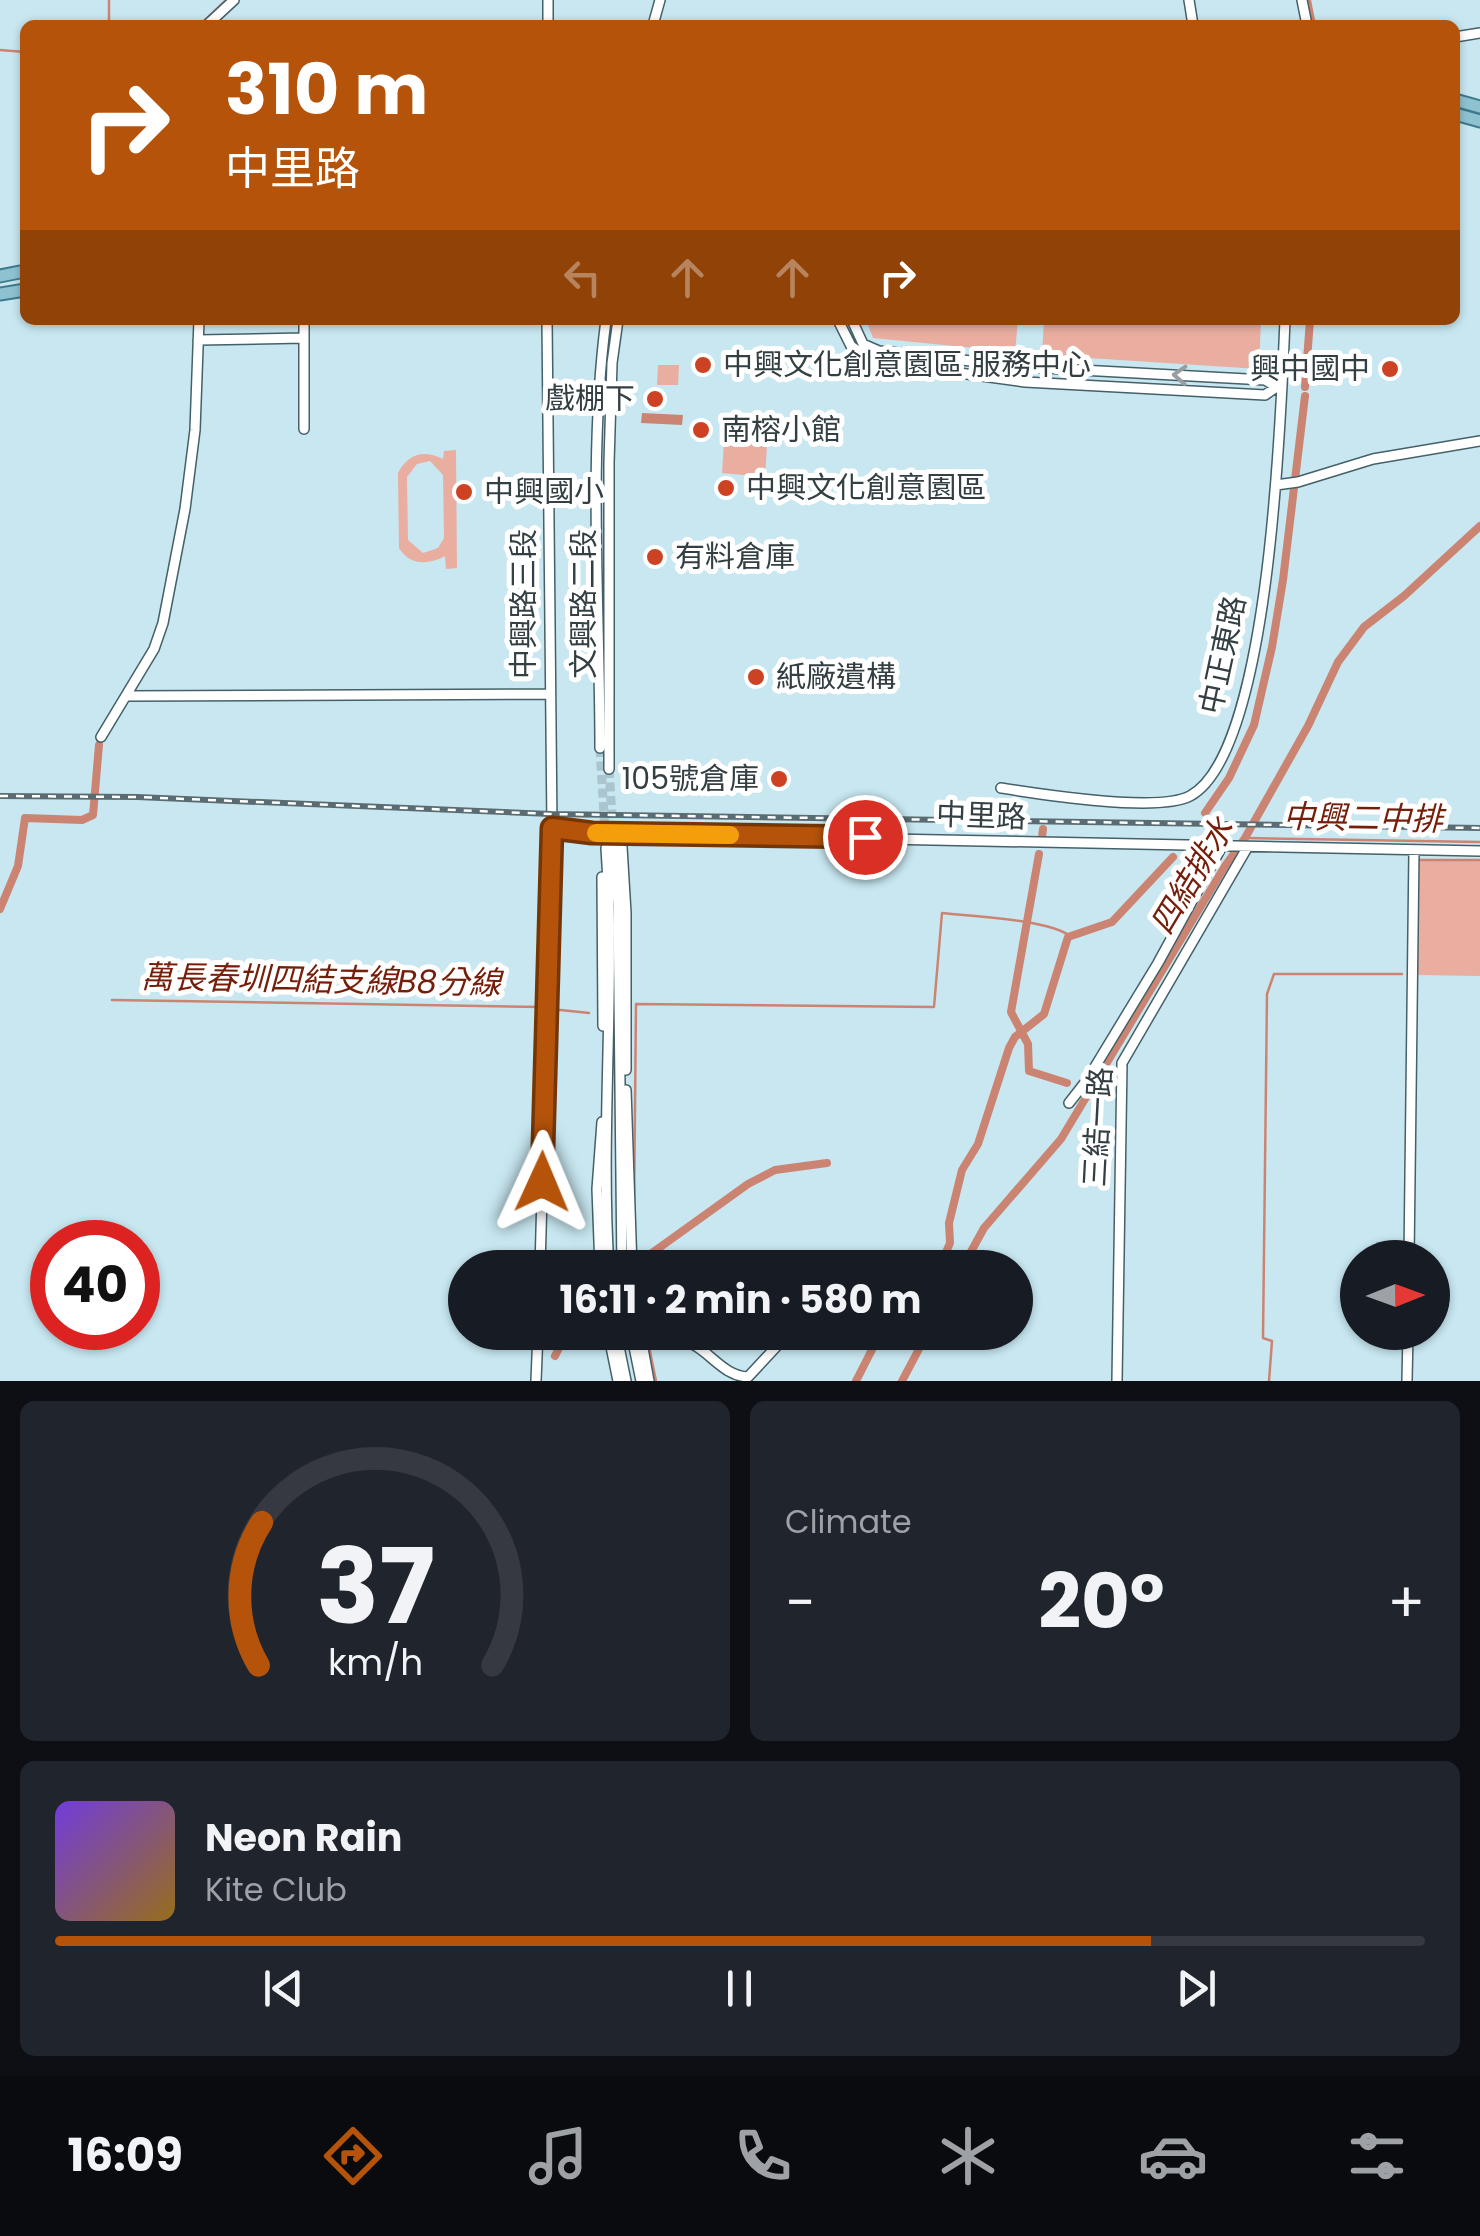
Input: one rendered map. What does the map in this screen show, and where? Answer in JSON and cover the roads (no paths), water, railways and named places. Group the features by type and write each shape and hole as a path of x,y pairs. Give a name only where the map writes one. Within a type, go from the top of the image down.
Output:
{"street":[{"path":"213,20 234,0"},
{"path":"101,737 154,649 168,599 196,430 198,325"},
{"path":"304,325 304,429"},
{"name":"中興路三段","path":"540,1250 552,828 547,325"},
{"name":"文興路二段","path":"600,748 598,472 600,363 605,325"},
{"name":"文興路二段","path":"609,769 609,462 617,325"},
{"path":"840,325 851,346 872,361 1025,382 1264,395 1278,388"},
{"path":"854,325 864,344 878,351 1026,366 1265,380 1278,388"},
{"name":"中正東路","path":"1001,788 1146,802 1182,800 1203,786 1220,759 1245,691 1267,566 1276,485 1278,388 1284,325"},
{"path":"198,340 304,338"},
{"path":"1276,485 1372,458 1480,441"},
{"path":"126,696 549,694"},
{"name":"中里路","path":"552,828 592,833 1247,848"},
{"path":"599,1250 597,1189 604,925 610,848"},
{"path":"608,1250 610,848"},
{"path":"610,848 618,905 622,1250"},
{"path":"610,848 631,1250"},
{"path":"1069,1102 1087,1080 1158,963 1221,848"},
{"path":"1247,848 1480,850"},
{"name":"三結一路","path":"1118,1381 1122,1063 1247,848"},
{"path":"1409,1240 1414,850"},
{"path":"536,1381 537,1350"},
{"path":"612,1350 618,1381"},
{"path":"620,1350 626,1381"},
{"path":"635,1350 641,1381"},
{"path":"643,1350 649,1381"},
{"path":"701,1350 741,1378 748,1377 773,1350"},
{"path":"1407,1381 1408,1350"}],"waterway":[{"path":"109,0 109,20"},
{"path":"205,20 226,0"},
{"path":"1307,0 1311,20"},
{"path":"0,50 20,52"},
{"path":"1305,387 1310,325"},
{"path":"1205,813 1229,778 1254,725 1283,580 1305,396"},
{"name":"四結排水","path":"972,1250 984,1228 1061,1139 1245,838 1308,726 1338,662 1364,627 1480,526"},
{"path":"0,909 18,866 25,818 82,820 93,815 99,745"},
{"path":"1042,837 1043,829"},
{"name":"中興二中排","path":"1245,838 1480,842"},
{"path":"1039,854 1011,1012 1028,1044 1029,1071 1067,1083"},
{"path":"947,1250 962,1170 978,1144 1009,1048 1015,1037 1044,1014 1068,937 1112,922 1173,857"},
{"path":"1418,860 1480,860"},
{"name":"萬長春圳四結支線B8分線","path":"634,1211 636,1004 934,1007 942,913 1047,926 1071,937"},
{"path":"1269,1381 1272,1341 1263,1338 1267,994 1274,974 1402,974"},
{"name":"萬長春圳四結支線B8分線","path":"112,1000 543,1007"},
{"name":"萬長春圳四結支線B8分線","path":"551,1009 589,1013"},
{"path":"656,1250 748,1184 775,1170 827,1163"},
{"path":"635,1239 636,1250"},
{"path":"555,1356 558,1350"},
{"path":"650,1350 656,1381"},
{"path":"856,1381 872,1350"},
{"name":"四結排水","path":"902,1381 918,1350"}],"tunnel":[{"path":"600,748 606,848"},
{"path":"609,769 614,847"}],"railway":[{"path":"0,796 137,797 551,814 1480,828"}],"place":[{"name":"中興文化創意園區 服務中心","path":"703,365"},
{"name":"興中國中","path":"1390,369"},
{"name":"戲棚下","path":"655,399"},
{"name":"南榕小館","path":"701,430"},
{"name":"中興文化創意園區","path":"726,488"},
{"name":"中興國小","path":"464,492"},
{"name":"有料倉庫","path":"655,557"},
{"name":"紙廠遺構","path":"756,677"},
{"name":"105號倉庫","path":"779,779"}]}
